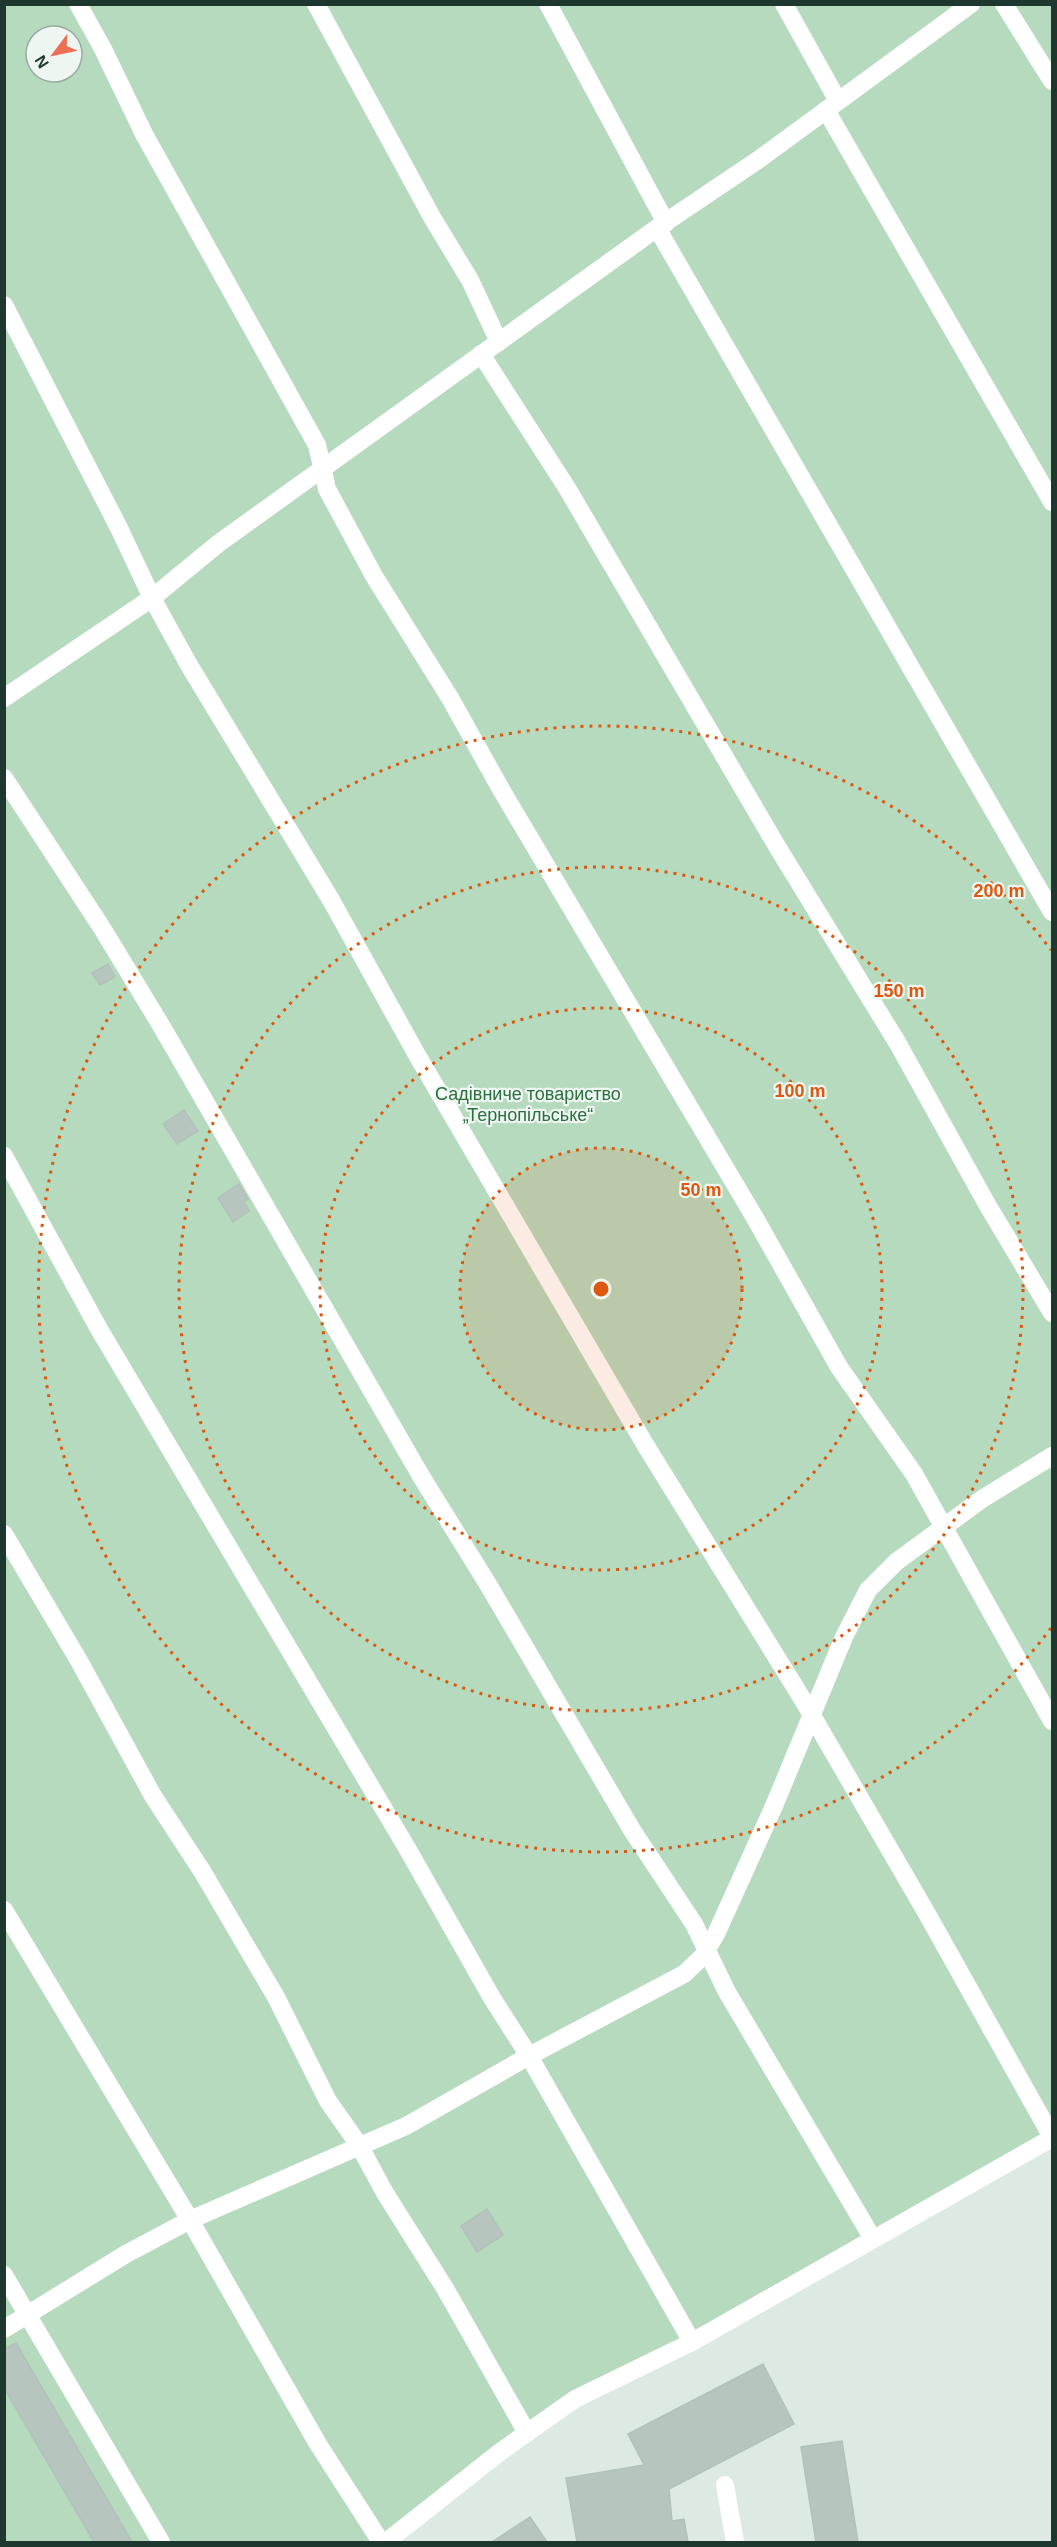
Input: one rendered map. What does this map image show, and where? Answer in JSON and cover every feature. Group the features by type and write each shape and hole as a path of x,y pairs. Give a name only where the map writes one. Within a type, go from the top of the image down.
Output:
{"street":[{"path":"78,4 103,49 144,134 318,445 327,489 374,576 450,698 502,791 755,1218 839,1366 914,1473 1053,1721"},
{"path":"316,4 433,219 470,280 499,342"},
{"path":"548,4 662,225 1053,912"},
{"path":"784,4 832,105 1053,502"},
{"path":"4,698 152,598 219,543 662,225 758,160 971,4"},
{"path":"1004,4 1053,81"},
{"path":"4,305 119,528 152,598 189,665 331,900 417,1055 645,1446 811,1716 926,1912 1053,2138 692,2342 575,2398 421,2513 386,2542"},
{"path":"481,354 567,488 778,848 897,1042 988,1206 1053,1313"},
{"path":"4,778 102,928 156,1017 421,1476 489,1586 632,1830 694,1923 706,1950 794,2109 873,2239"},
{"path":"4,1156 99,1329 407,1848 492,1998 529,2056 692,2342"},
{"path":"4,2329 126,2254 190,2220 406,2126 529,2056 684,1974 706,1950 774,1806 844,1637 868,1590 896,1562 982,1499 1053,1456"},
{"path":"4,1534 84,1669 153,1796 202,1871 276,1997 328,2101 359,2145 385,2193 446,2290 527,2433"},
{"path":"4,1910 190,2220 318,2444 381,2542"},
{"path":"4,2275 161,2542"},
{"path":"725,2485 735,2542"}],"green space":[{"name":"Садівниче товариство „Тернопільське“","path":"5,5 1052,5 1052,2138 575,2399 386,2542 5,2542"}],"building":[{"path":"108,964 115,977 100,985 92,973"},
{"path":"184,1110 198,1131 177,1144 163,1124"},
{"path":"239,1184 248,1199 244,1202 249,1211 233,1222 218,1198"},
{"path":"487,2209 503,2235 477,2252 461,2226"},
{"path":"16,2343 132,2542 94,2542 4,2388 4,2349"},
{"path":"763,2364 794,2424 669,2489 672,2521 684,2519 688,2542 577,2542 566,2478 644,2465 628,2434"},
{"path":"842,2441 858,2542 816,2542 801,2447"},
{"path":"530,2517 547,2542 492,2542"}]}
